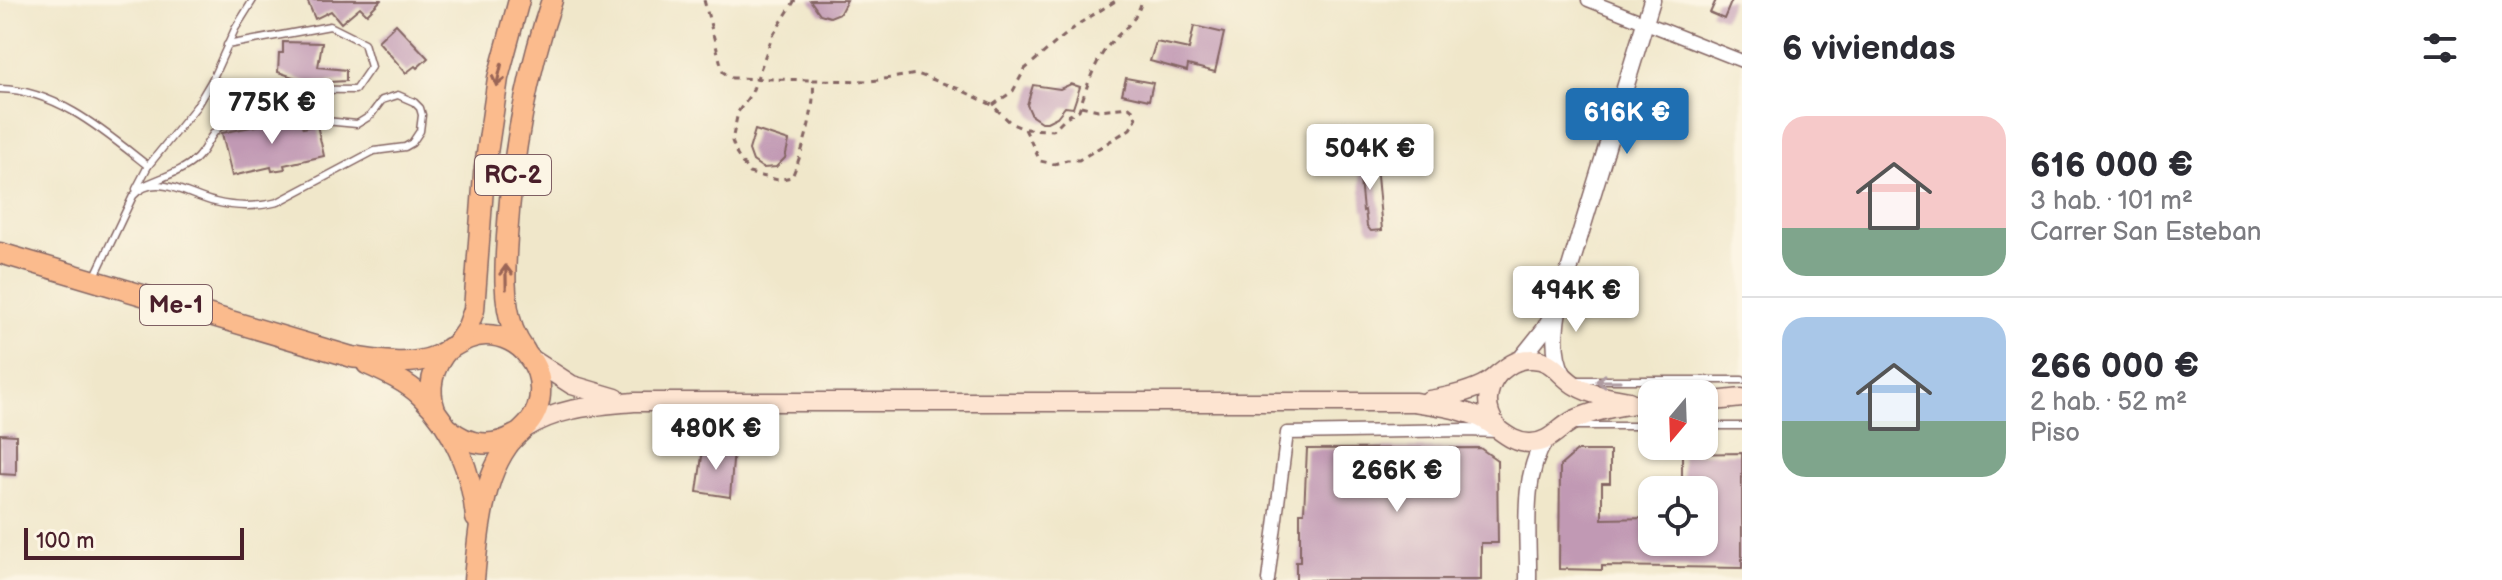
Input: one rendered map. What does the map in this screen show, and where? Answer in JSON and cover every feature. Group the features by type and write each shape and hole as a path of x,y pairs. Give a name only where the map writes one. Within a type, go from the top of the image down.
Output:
{"main road":[{"name":"RC-2","path":"454,345 467,329 474,310 484,174 498,78 519,0"},
{"name":"RC-2","path":"527,354 512,328 508,303 509,202 525,94 552,0"},
{"name":"Me-1","path":"0,253 352,357 379,361 423,360 474,336 488,335 514,343 572,385 602,396 634,402"},
{"path":"454,345 438,362 432,380 432,398 461,456 474,497 478,538"},
{"path":"474,580 478,538 492,476 508,445 534,415 540,398 538,372 527,354"},
{"name":"Me-1","path":"352,357 420,394 460,438 486,444 503,441 547,415 569,409 634,402 1414,402 1443,398 1477,387 1520,360"},
{"path":"1520,360 1544,361 1579,388 1602,396 1638,401"},
{"path":"1499,371 1490,387 1488,405 1489,413 1504,434"},
{"path":"1564,376 1573,403 1564,426"},
{"path":"1718,401 1742,398"},
{"name":"Me-1","path":"1414,402 1479,417 1524,443 1545,440"},
{"path":"1545,440 1564,426 1601,410 1638,403"},
{"path":"1718,403 1742,406"}],"street":[{"path":"1588,0 1742,61"},
{"path":"1564,376 1556,353 1555,331 1560,300 1652,0"},
{"path":"1520,360 1544,330 1560,300"},
{"path":"1268,580 1287,433 1466,430 1504,434 1523,460 1529,488"},
{"path":"1528,580 1529,488 1536,455 1545,440"}],"lane":[{"path":"92,281 148,166 196,107 253,0"},
{"path":"212,80 226,85 355,90 371,67 364,43 330,26 227,45"},
{"path":"0,89 46,97 112,138 148,166"},
{"path":"133,196 143,186 197,159 212,134 221,126 300,111 325,121 357,124 370,116 382,100 398,95 414,102 422,115 420,131 412,143 405,147 374,151 278,202 264,205 226,204 160,184 143,186"},
{"path":"1564,376 1589,381 1742,380"},
{"path":"1564,426 1638,426"},
{"path":"1718,426 1742,426"}],"path":[{"path":"704,0 723,72 732,78 871,81 917,74 992,105 1012,124 1025,129 1053,130 1079,110 1088,82 1108,46 1138,14 1142,0"},
{"path":"795,0 772,37 752,92 738,112 732,141 749,173 778,180 792,177 802,155 815,95 813,80"},
{"path":"992,105 1013,91 1025,69 1053,45 1080,23 1117,0"},
{"path":"1025,129 1040,161 1054,164 1079,160 1130,129 1136,119 1129,107 1098,110 1080,105"}],"building":[{"path":"307,0 381,0 367,14 360,7 341,23 331,11 315,19"},
{"path":"810,0 847,0 840,13 830,17 820,14"},
{"path":"1716,0 1732,0 1724,19 1710,13"},
{"path":"396,24 428,58 406,73 378,41"},
{"path":"1194,26 1224,33 1215,72 1188,65 1187,71 1150,61 1156,42 1189,49"},
{"path":"283,42 322,43 318,67 346,70 346,81 311,83 278,72"},
{"path":"1126,78 1153,83 1149,100 1122,94"},
{"path":"1071,84 1080,87 1073,108 1065,107 1057,117 1047,122 1032,116 1027,105 1033,85 1060,89"},
{"path":"299,117 303,128 317,125 324,156 284,165 285,169 272,171 271,167 232,176 222,133"},
{"path":"755,130 789,141 785,158 776,167 763,168 753,161 749,150"},
{"path":"1375,154 1382,230 1371,231 1363,211 1358,159 1363,159 1363,155"},
{"path":"0,434 16,435 16,475 0,474"},
{"path":"1480,448 1497,460 1498,543 1481,543 1481,580 1296,580 1296,562 1300,562 1300,512 1304,512 1307,449"},
{"path":"703,449 734,449 730,497 697,492"},
{"path":"1577,451 1610,451 1610,483 1602,483 1602,519 1638,518 1638,556 1718,556 1718,476 1682,476 1682,460 1718,460 1718,453 1742,453 1742,568 1602,566 1602,570 1559,569 1560,466"}]}
